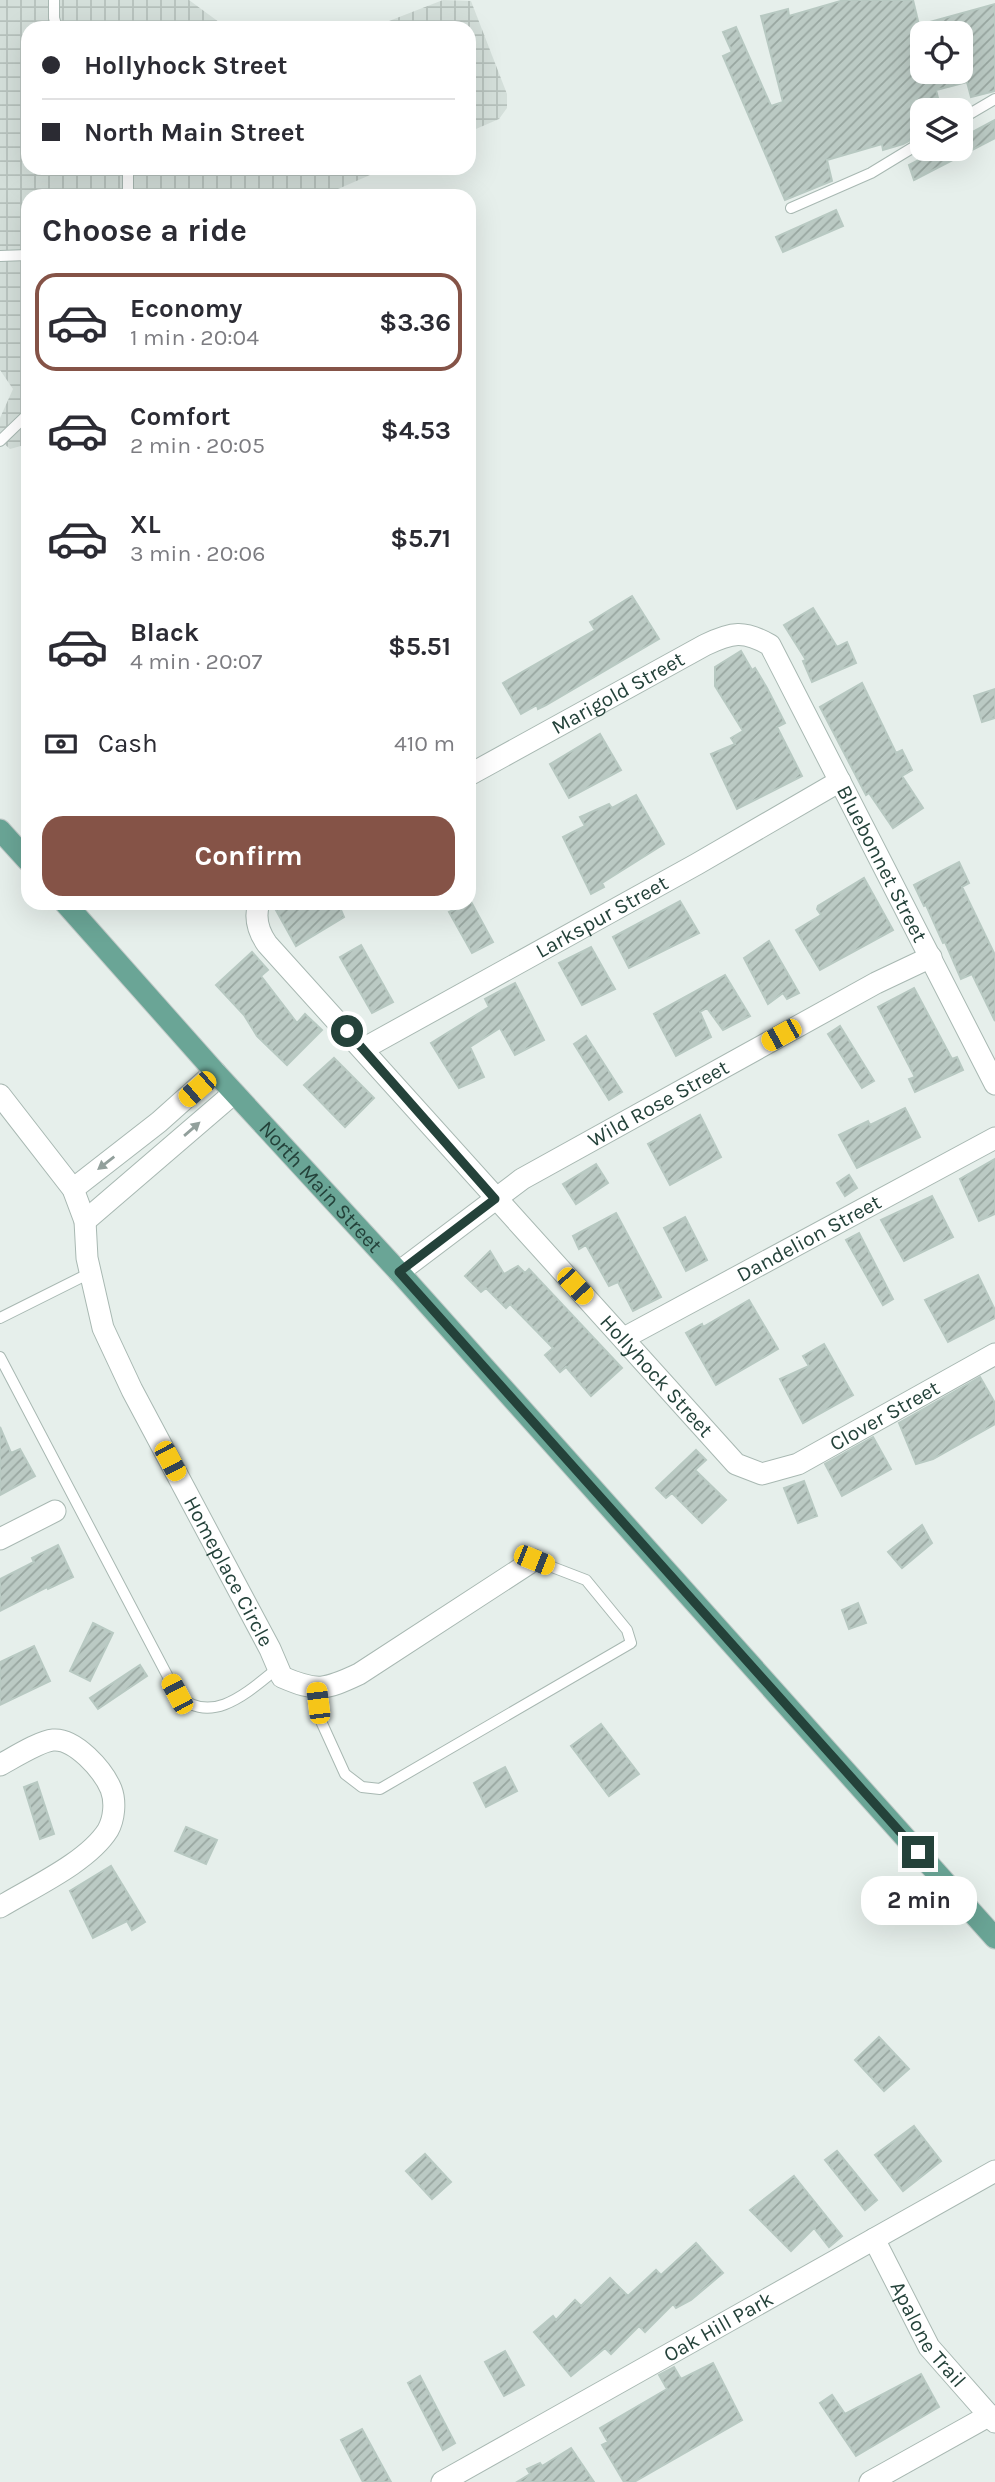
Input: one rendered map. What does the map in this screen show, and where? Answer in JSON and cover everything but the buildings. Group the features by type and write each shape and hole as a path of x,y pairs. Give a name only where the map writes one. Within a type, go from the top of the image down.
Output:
{"main road":[{"path":"0,830 21,853"},
{"name":"North Main Street","path":"71,910 995,1938"}],"street":[{"name":"Marigold Street","path":"476,771 729,634 754,635 770,645"},
{"name":"Bluebonnet Street","path":"770,645 995,1084"},
{"name":"Larkspur Street","path":"363,1049 840,781"},
{"name":"Hollyhock Street","path":"258,910 259,932 267,944 736,1464 762,1474 772,1473"},
{"name":"Wild Rose Street","path":"399,1272 522,1179 876,983 931,957"},
{"path":"73,1189 140,1137 215,1072"},
{"path":"85,1221 234,1093"},
{"name":"Homeplace Circle","path":"0,1095 73,1189 85,1221 87,1258 103,1328 132,1390 282,1677 305,1687 316,1687"},
{"path":"140,1137 158,1159"},
{"name":"Dandelion Street","path":"624,1338 995,1138"},
{"name":"Clover Street","path":"772,1473 798,1464 995,1353"},
{"path":"0,1539 55,1511"},
{"path":"316,1687 330,1688 359,1674 534,1560"},
{"path":"0,1765 51,1740 67,1741 94,1763 112,1790 114,1814 109,1828 93,1851 0,1907"},
{"name":"Oak Hill Park","path":"442,2482 995,2171"},
{"name":"Apalone Trail","path":"874,2239 929,2347 993,2418"},
{"path":"870,2482 993,2418"}],"lane":[{"path":"54,0 55,21"},
{"path":"973,112 995,99"},
{"path":"791,208 871,173 910,149"},
{"path":"0,256 21,255"},
{"path":"0,441 21,421"},
{"path":"0,1318 90,1273"},
{"path":"0,1357 177,1694 187,1704 203,1710 240,1698 278,1668"},
{"path":"316,1687 320,1719 345,1774 362,1787 380,1789 631,1643 627,1630 586,1580 534,1560"}],"shaded area":[{"path":"0,0 189,0 218,21 21,21 21,175 370,175 338,189 21,189 21,446 10,449 0,440 0,418 13,389 0,370"},
{"path":"443,0 471,1 507,94 507,108 499,119 476,129 476,21 389,21"}],"route":[{"path":"347,1031 495,1199 399,1272 918,1852"}]}
